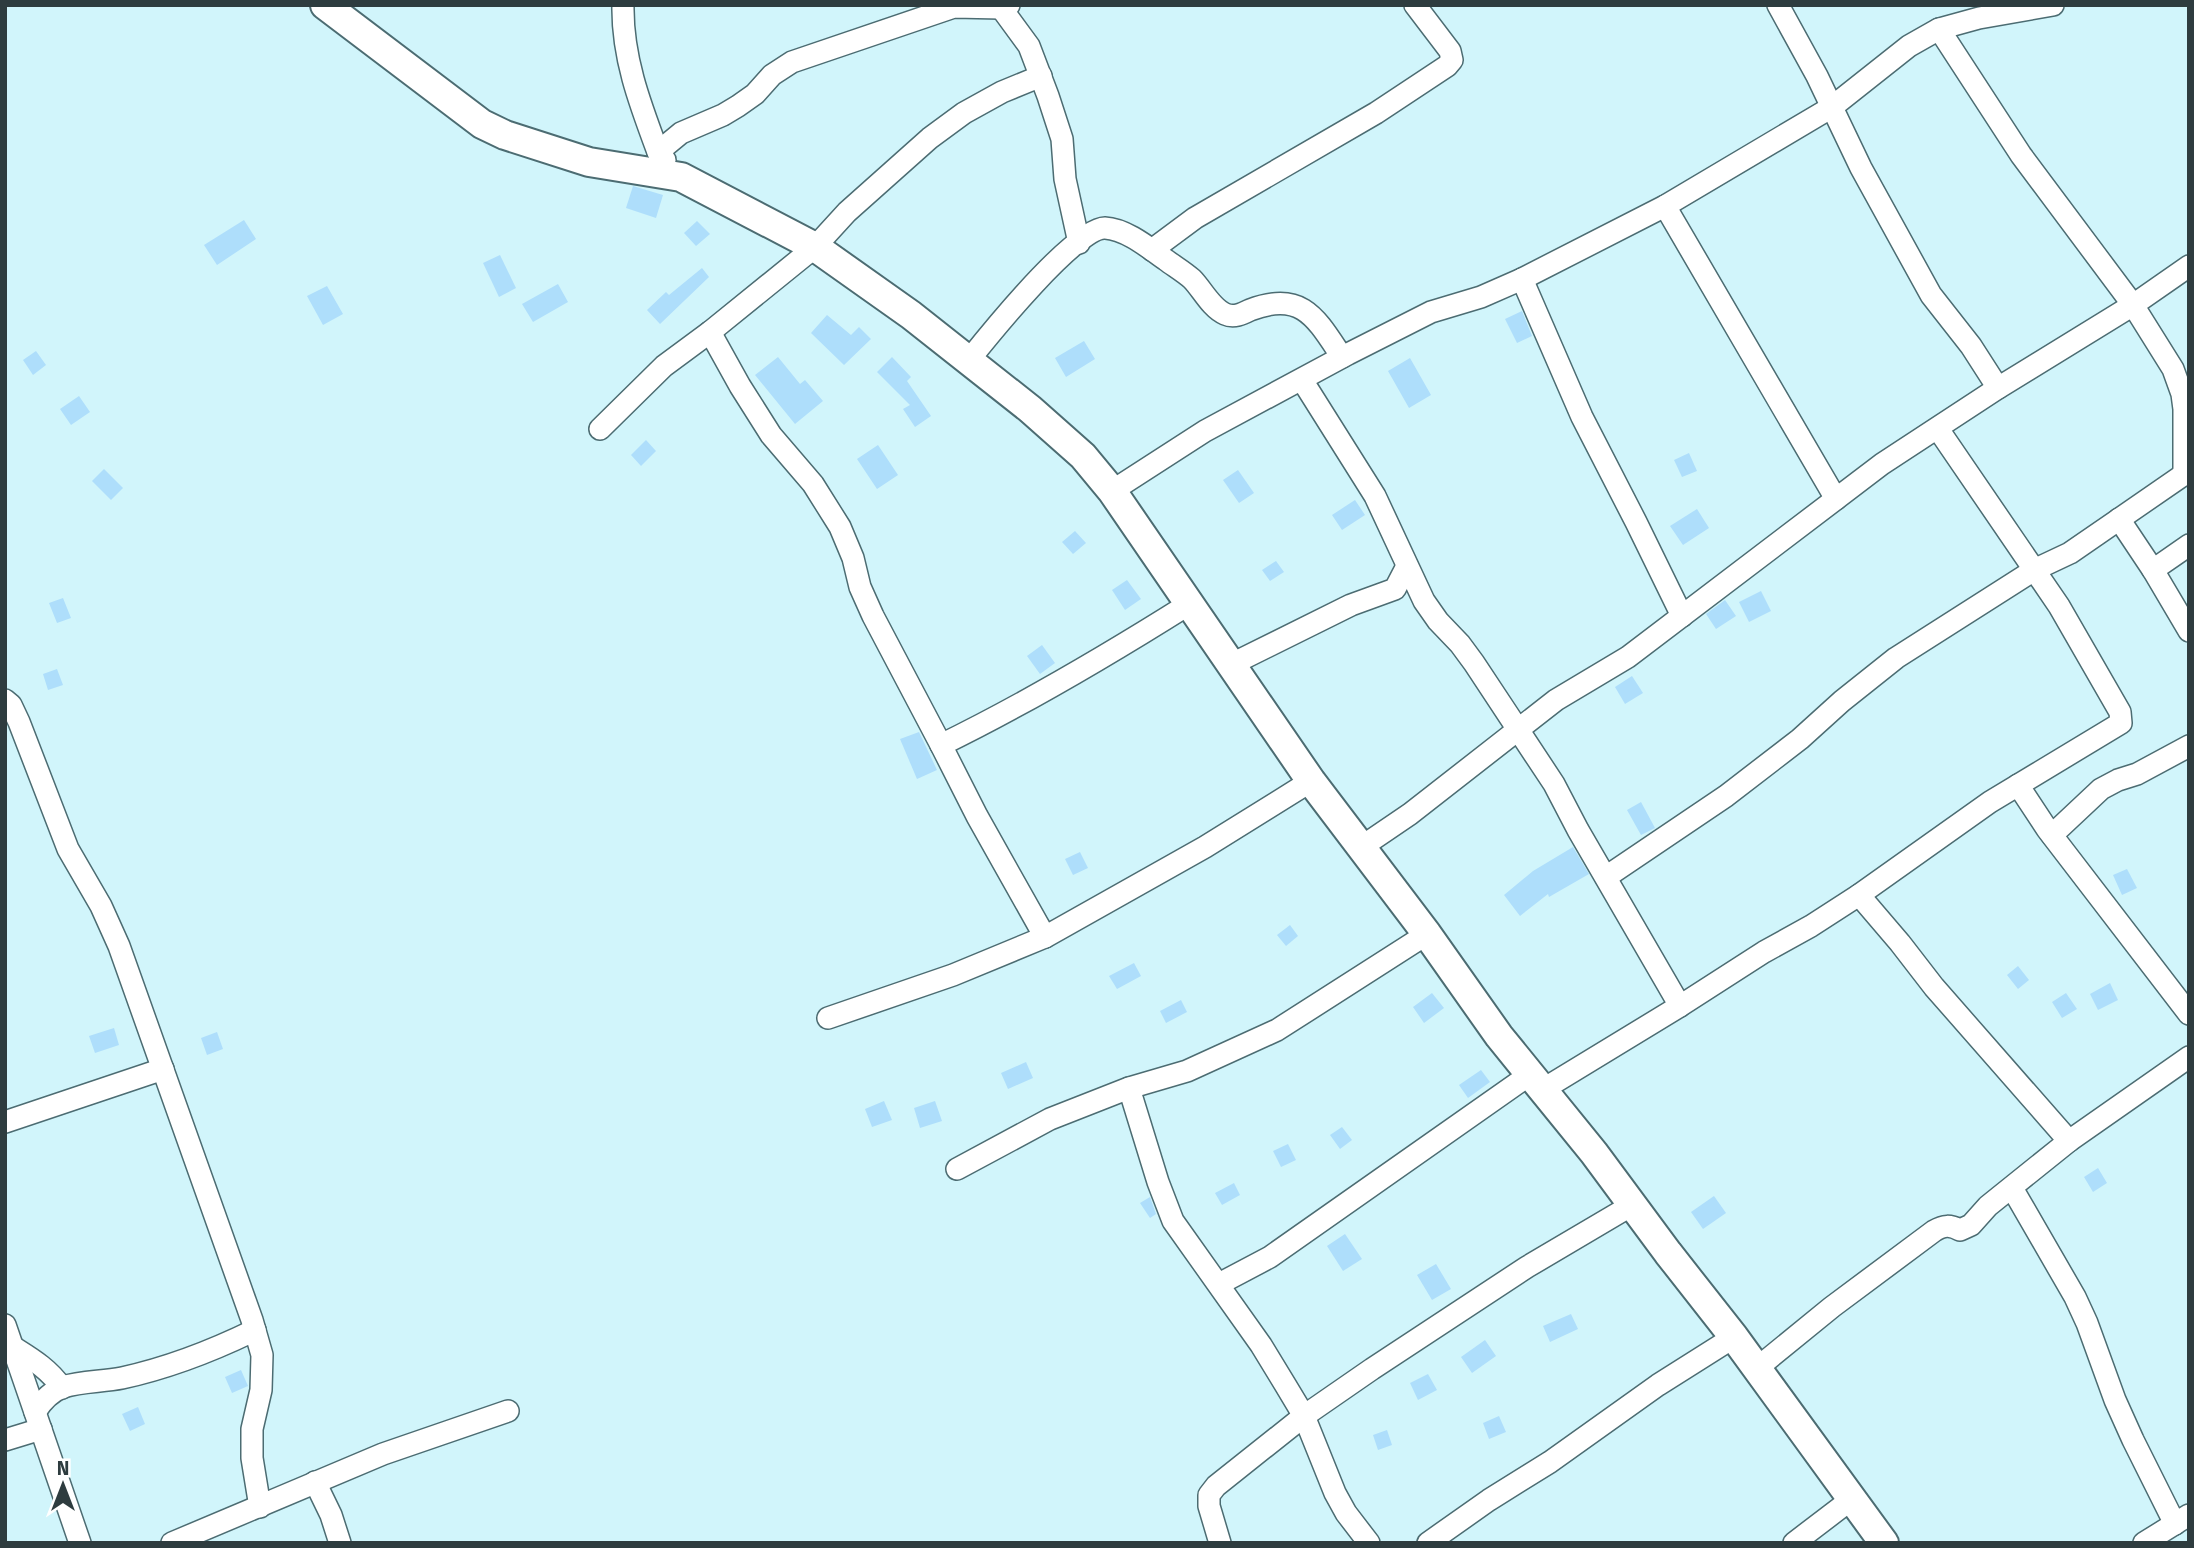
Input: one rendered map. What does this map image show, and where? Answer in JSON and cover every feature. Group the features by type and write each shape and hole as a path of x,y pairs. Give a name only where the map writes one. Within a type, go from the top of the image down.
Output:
{"street":[{"path":"325,5 461,110 494,130 589,162 681,177 815,247 911,315 1063,437 1112,491 1132,524 1360,848 1427,934 1464,989 1734,1337 1884,1543"},
{"path":"623,5 624,42 631,74 658,152 681,177"},
{"path":"1415,5 1426,5"},
{"path":"1152,250 1195,218 1376,113 1447,66 1452,60 1450,51 1415,5"},
{"path":"1778,5 1861,168 1931,295 1971,346 1998,388"},
{"path":"1112,491 1205,431 1342,357 1431,312 1481,297 1522,279 1665,206 1832,107 1909,46 1939,29 1979,18 2053,5"},
{"path":"658,152 681,133 738,106 755,94 772,75 792,62 954,7 1003,6 1029,46 1062,139 1065,179 1079,243"},
{"path":"1606,877 1726,796 1800,739 1896,658 2034,570 2070,553 2186,473 2182,394 2173,369 2133,305 2021,155 1939,29"},
{"path":"600,429 664,366 815,247 847,212 930,138 964,113 1002,92 1041,76"},
{"path":"1665,206 1836,499"},
{"path":"969,360 1031,286 1091,231 1103,228 1120,231 1152,250 1191,279 1219,310 1227,315 1236,316 1263,305 1282,302 1301,306 1320,325 1342,357"},
{"path":"1360,848 1410,814 1556,700 1628,657 1882,464 1998,388 2133,305 2189,265"},
{"path":"1522,279 1582,417 1682,616"},
{"path":"710,332 771,435 813,484 840,527 853,558 860,587 873,616 977,816 1045,937"},
{"path":"1302,380 1375,496 1423,601 1474,663 1554,784 1681,1006"},
{"path":"1219,1284 1270,1257 1536,1083 1681,1006 1764,952 1811,926 1958,824 2121,723 2120,712 2059,606 1938,429"},
{"path":"2119,519 2153,569 2189,631"},
{"path":"2153,569 2189,545"},
{"path":"1232,664 1351,605 1395,589 1407,566"},
{"path":"1395,589 1423,601"},
{"path":"942,745 1080,671 1189,604"},
{"path":"5,700 11,705 19,722 68,849 101,906 119,946 255,1331 262,1355 262,1374 252,1429 252,1458 260,1507"},
{"path":"2052,835 2101,789 2189,747"},
{"path":"828,1018 953,975 1045,937 1195,853 1311,781"},
{"path":"2018,785 2052,835 2189,1014"},
{"path":"1859,895 1934,987 2069,1141"},
{"path":"957,1169 1050,1119 1129,1088 1187,1071 1277,1030 1427,934"},
{"path":"1756,1369 1832,1307 1934,1231 1950,1225 1960,1230 1966,1228 2069,1141 2189,1057"},
{"path":"5,1122 163,1069"},
{"path":"1129,1088 1173,1221 1261,1345 1304,1416 1335,1493 1346,1513 1369,1543"},
{"path":"2012,1188 2079,1306 2099,1352 2115,1400 2182,1520 2144,1543"},
{"path":"1220,1543 1209,1506 1209,1495 1216,1486 1304,1416 1527,1267 1632,1205"},
{"path":"38,1421 41,1403 62,1388 150,1371 193,1358 255,1331"},
{"path":"7,1333 54,1376 62,1388"},
{"path":"7,1333 80,1543"},
{"path":"1428,1543 1550,1462 1658,1385 1734,1337"},
{"path":"172,1543 383,1454 508,1411"},
{"path":"5,1440 38,1421"},
{"path":"315,1482 331,1515 340,1543"},
{"path":"1794,1543 1853,1498"}],"building":[{"path":"633,186 663,195 656,218 626,208"},
{"path":"244,220 256,239 217,265 204,245"},
{"path":"697,221 710,234 696,246 684,233"},
{"path":"500,255 516,288 499,297 483,263"},
{"path":"702,268 709,277 660,324 647,310 666,292 669,295"},
{"path":"558,284 568,302 533,322 522,304"},
{"path":"327,286 343,314 323,325 307,296"},
{"path":"1522,311 1532,336 1517,343 1505,319"},
{"path":"827,315 851,335 859,327 871,339 844,365 811,333"},
{"path":"1084,341 1095,359 1066,377 1055,358"},
{"path":"36,351 46,365 33,375 23,360"},
{"path":"778,357 800,384 805,380 823,401 795,424 755,375"},
{"path":"892,357 911,377 907,381 931,416 915,427 903,409 910,405 877,372"},
{"path":"1410,358 1431,395 1409,408 1388,371"},
{"path":"79,396 90,412 71,425 60,409"},
{"path":"646,440 656,451 641,466 631,455"},
{"path":"878,445 898,475 877,489 857,459"},
{"path":"1689,453 1697,471 1682,477 1674,460"},
{"path":"104,469 123,488 111,500 92,481"},
{"path":"1238,470 1254,493 1239,503 1223,480"},
{"path":"1355,500 1365,515 1342,530 1332,515"},
{"path":"1697,509 1709,528 1683,545 1670,526"},
{"path":"1075,531 1086,543 1073,554 1062,542"},
{"path":"1276,561 1284,572 1270,581 1262,570"},
{"path":"1127,580 1141,599 1125,610 1112,590"},
{"path":"1761,591 1771,611 1749,622 1739,602"},
{"path":"63,598 71,618 57,623 49,603"},
{"path":"1725,600 1736,616 1716,629 1706,614"},
{"path":"1042,645 1055,663 1040,674 1027,656"},
{"path":"57,669 63,685 48,690 43,674"},
{"path":"1632,676 1643,693 1625,704 1615,687"},
{"path":"919,732 937,770 917,779 900,739"},
{"path":"1641,802 1655,828 1641,835 1627,810"},
{"path":"1573,847 1589,874 1549,897 1548,894 1520,916 1504,895 1533,871"},
{"path":"1080,852 1088,868 1073,875 1065,859"},
{"path":"2127,869 2137,888 2122,895 2113,875"},
{"path":"1290,925 1298,936 1286,946 1277,935"},
{"path":"1134,963 1141,976 1117,989 1109,976"},
{"path":"2018,966 2029,980 2018,989 2007,975"},
{"path":"2110,983 2118,1000 2098,1010 2090,994"},
{"path":"1432,993 1444,1008 1424,1023 1413,1007"},
{"path":"2066,993 2077,1009 2062,1018 2052,1002"},
{"path":"1181,1000 1187,1012 1166,1023 1160,1011"},
{"path":"114,1028 119,1045 95,1053 89,1036"},
{"path":"217,1032 223,1049 207,1055 201,1038"},
{"path":"1026,1062 1033,1078 1008,1089 1001,1073"},
{"path":"1481,1070 1490,1082 1468,1098 1459,1085"},
{"path":"884,1101 892,1120 872,1127 865,1109"},
{"path":"935,1101 942,1121 920,1128 914,1108"},
{"path":"1342,1127 1352,1140 1340,1149 1330,1135"},
{"path":"1288,1144 1296,1160 1281,1167 1273,1151"},
{"path":"2098,1168 2107,1183 2093,1192 2084,1177"},
{"path":"1234,1183 1240,1195 1222,1205 1215,1193"},
{"path":"1714,1196 1726,1213 1703,1229 1691,1212"},
{"path":"1150,1197 1156,1214 1150,1218 1140,1203"},
{"path":"1345,1234 1362,1259 1343,1271 1327,1246"},
{"path":"1436,1264 1451,1289 1432,1300 1417,1275"},
{"path":"1571,1314 1578,1329 1550,1342 1543,1326"},
{"path":"1485,1340 1496,1356 1472,1373 1461,1357"},
{"path":"241,1370 248,1386 232,1393 225,1377"},
{"path":"1428,1374 1437,1390 1418,1400 1410,1383"},
{"path":"138,1407 145,1424 130,1431 122,1414"},
{"path":"1499,1416 1506,1432 1489,1439 1483,1423"},
{"path":"1387,1430 1392,1445 1378,1450 1373,1435"}]}
